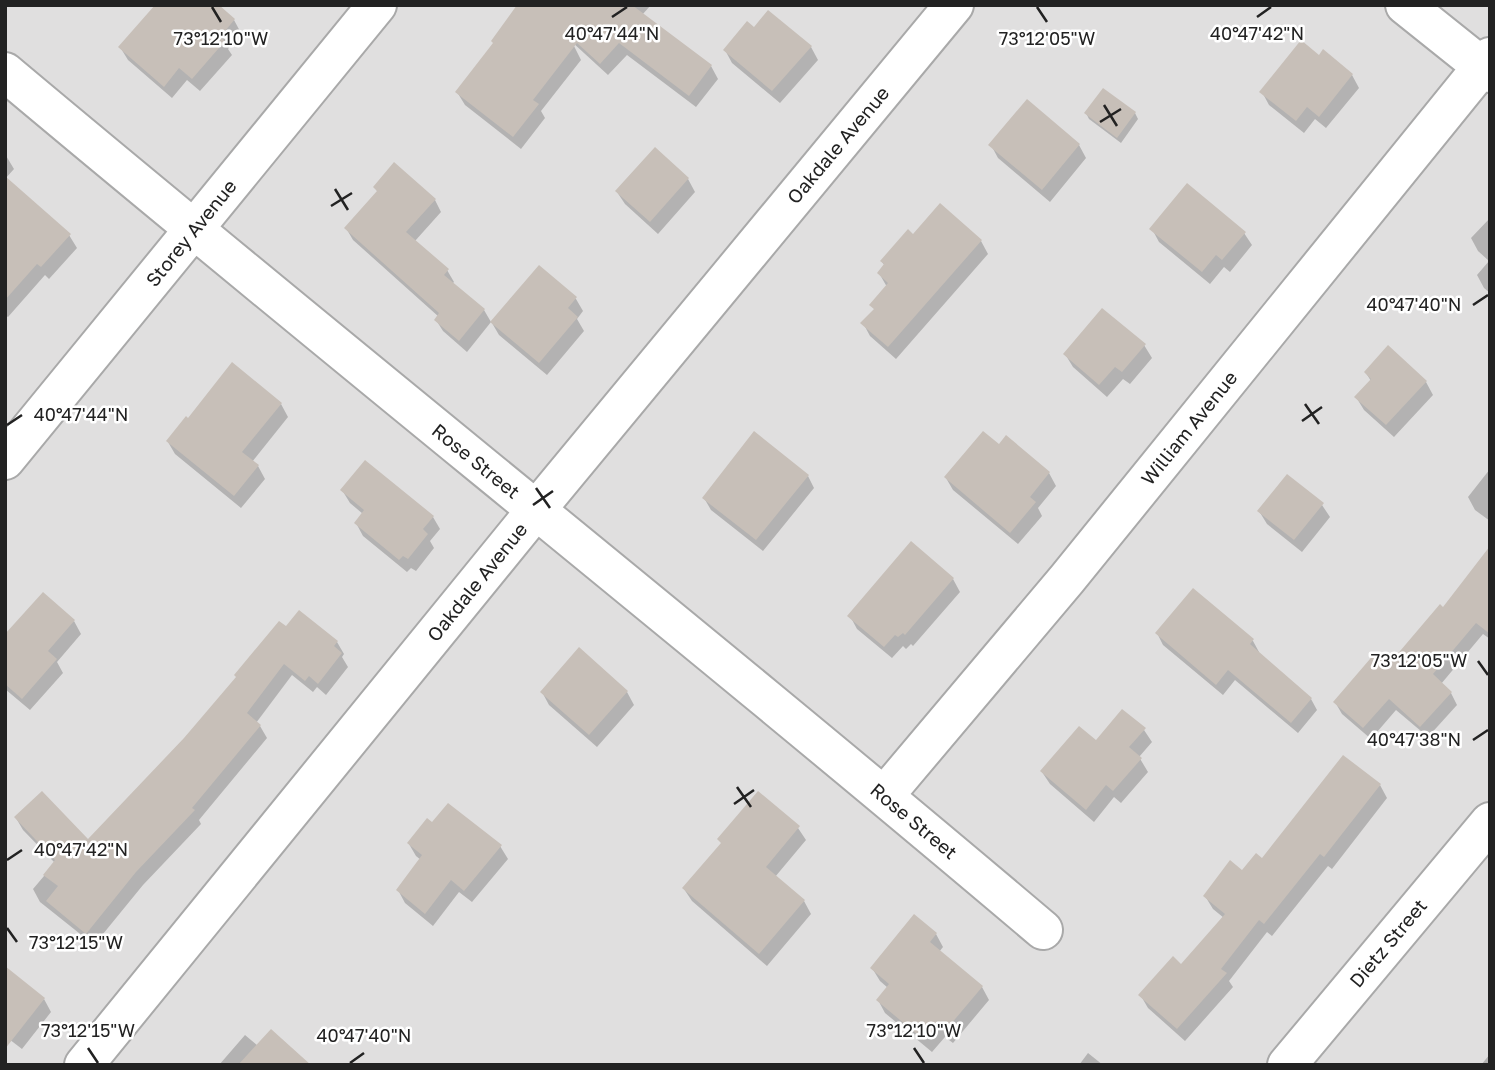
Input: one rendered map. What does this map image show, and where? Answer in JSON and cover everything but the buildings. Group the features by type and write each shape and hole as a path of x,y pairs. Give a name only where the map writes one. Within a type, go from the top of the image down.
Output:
{"street":[{"name":"Storey Avenue","path":"5,460 377,5"},
{"name":"Oakdale Avenue","path":"84,1065 536,510 954,5"},
{"path":"1405,5 1487,66"},
{"name":"William Avenue","path":"884,796 1067,579 1487,66"},
{"name":"Rose Street","path":"5,72 1044,930"},
{"name":"Dietz Street","path":"1287,1065 1490,822"}],"shaded area":[{"path":"5,5 1490,5 1490,1065 5,1065"}]}
